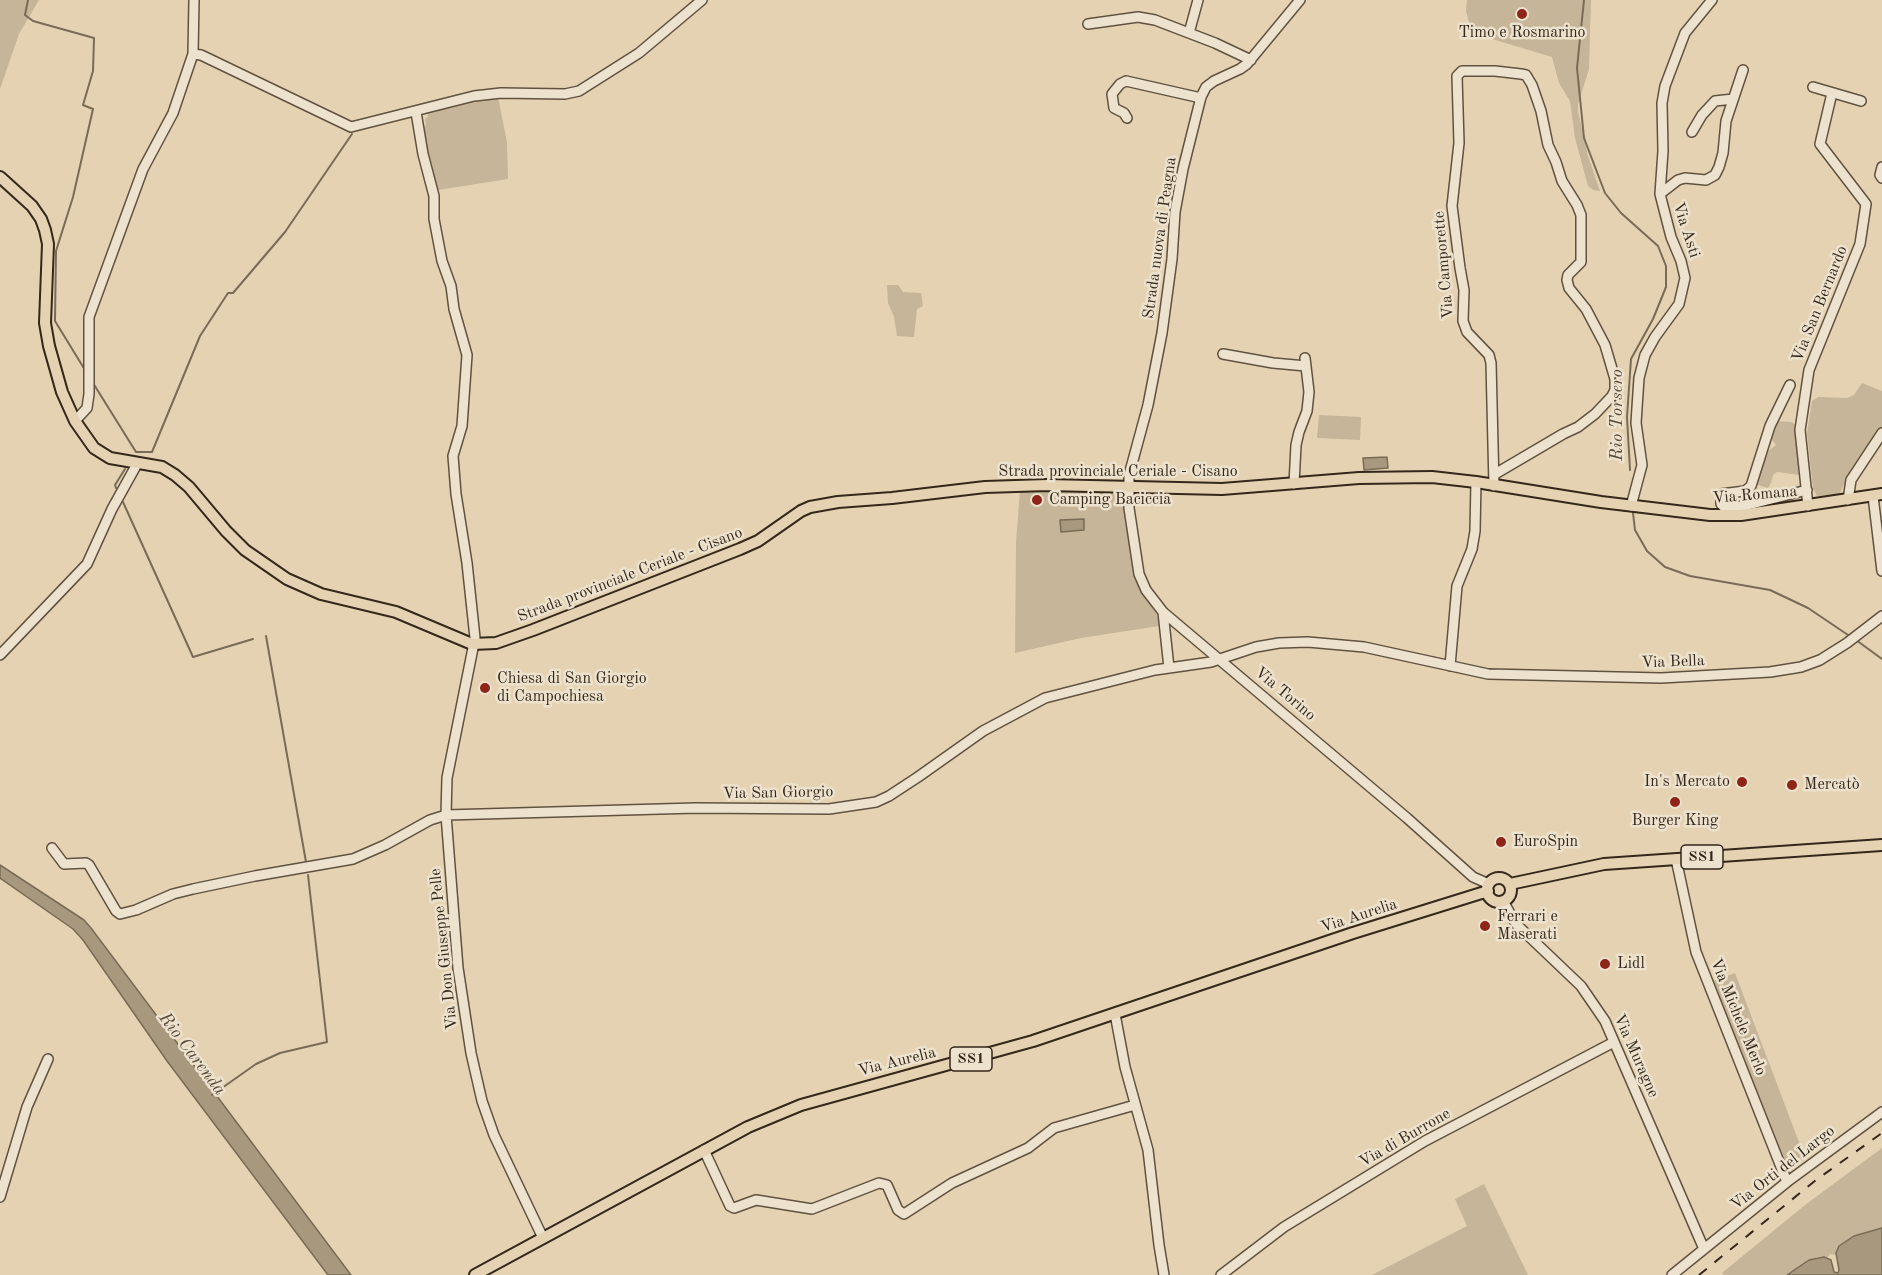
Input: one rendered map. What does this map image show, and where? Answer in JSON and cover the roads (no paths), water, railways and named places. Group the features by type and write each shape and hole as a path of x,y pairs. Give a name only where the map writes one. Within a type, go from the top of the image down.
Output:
{"main road":[{"name":"Strada provinciale Ceriale - Cisano","path":"0,177 32,206 45,230 48,244 45,323 61,386 75,422 94,448 110,458 162,467 175,475 189,486 245,550 287,579 321,594 396,612 472,644 496,643 533,630 740,549 758,541 810,507 838,502 985,488 1047,485 1222,489 1380,478 1432,477 1631,506"},
{"name":"Via Romana","path":"1631,506 1710,515 1741,515 1877,495"},
{"name":"Via Aurelia","path":"475,1275 748,1127 801,1105 1033,1041 1489,888 1492,880 1500,878 1510,884 1604,864 1882,845"},
{"path":"1489,888 1495,901 1503,901 1509,896 1510,884"}],"street":[{"path":"75,422 87,408 89,394 89,317 143,169 172,112 193,54 194,0"},
{"path":"193,54 201,55 351,127 474,96 501,93 565,94 579,91 639,53 702,0"},
{"path":"1189,33 1198,0"},
{"path":"1127,118 1124,112 1114,108 1112,94 1120,84 1126,81 1201,98 1206,87 1240,69 1251,60 1300,0"},
{"name":"Via Asti","path":"1631,506 1642,465 1636,423 1639,378 1645,355 1678,304 1685,278 1660,194 1663,151 1662,103 1665,87 1685,33 1712,0"},
{"path":"1088,24 1138,17 1189,33 1251,60"},
{"path":"1660,194 1678,180 1685,178 1706,180 1715,175 1724,153 1726,121 1743,70"},
{"name":"Via Camporette","path":"1494,486 1491,363 1489,355 1467,332 1463,321 1464,290 1452,206 1460,143 1457,76 1462,71 1495,71 1526,75 1532,85 1541,111 1548,145 1562,181 1581,215 1581,262 1568,275 1569,288 1586,309 1605,345 1615,390 1595,414 1578,427 1495,474"},
{"path":"1813,87 1861,101"},
{"name":"Via San Bernardo","path":"1808,506 1800,430 1809,369 1860,244 1866,204 1820,144 1832,93"},
{"name":"Strada nuova di Peagna","path":"1128,487 1148,405 1161,333 1172,259 1175,212 1183,169 1201,98"},
{"path":"1692,132 1702,115 1715,101 1733,99"},
{"name":"Via Don Giuseppe Pelle","path":"416,112 423,154 435,196 434,219 442,261 451,285 454,309 467,355 462,426 453,456 475,638 447,778 446,815 458,968 471,1053 482,1101 495,1135 543,1238"},
{"path":"1882,167 1880,175 1882,178"},
{"path":"1223,354 1273,363 1305,362 1308,402 1296,445 1294,484"},
{"path":"1790,385 1770,426 1751,486 1744,491 1721,494 1720,504 1724,507 1744,506 1807,490"},
{"path":"1848,500 1851,480 1882,433"},
{"path":"0,655 87,564 112,509 137,464"},
{"path":"1450,666 1457,586 1472,549 1475,531 1476,482"},
{"name":"Via Torino","path":"1128,487 1139,574 1146,590 1162,612 1220,659 1473,877 1489,888"},
{"path":"1877,495 1882,571"},
{"path":"1162,612 1168,668"},
{"name":"Via Bella","path":"1220,659 1256,647 1308,642 1364,647 1488,674 1661,678 1770,672 1801,667 1820,660 1882,616"},
{"name":"Via San Giorgio","path":"446,815 685,808 829,809 876,802 918,777 983,731 1045,698 1112,680 1220,659"},
{"path":"52,848 64,864 86,863 90,865 120,914 193,889 353,859 379,848 430,820 446,815"},
{"name":"Via Michele Merlo","path":"1676,859 1696,951 1787,1182"},
{"name":"Via Muragne","path":"1503,901 1516,924 1581,986 1605,1021 1704,1249"},
{"path":"1115,1014 1125,1067 1148,1150 1164,1275"},
{"name":"Via di Burrone","path":"1221,1275 1284,1227 1425,1141 1614,1042"},
{"path":"0,1197 27,1107 48,1059"},
{"path":"704,1150 730,1206 734,1208 756,1200 812,1209 879,1183 886,1185 902,1214 909,1213 952,1183 1028,1148 1053,1128 1135,1105"},
{"name":"Via Orti del Largo","path":"1672,1275 1787,1182 1882,1112"}],"waterway":[{"path":"28,0 25,15 33,21 94,38 93,71 83,105 93,109 73,197 56,251 55,321 85,370"},
{"name":"Rio Torsero","path":"1584,0 1577,68 1584,138 1605,193 1621,213 1658,246 1666,266 1666,287 1653,319 1631,359 1627,417 1630,470"},
{"path":"136,452 152,452 200,336 228,293 233,293 285,232 352,134"},
{"path":"93,383 136,452"},
{"name":"Rio Carenda","path":"116,488 115,485 125,469"},
{"path":"123,502 193,657 253,639"},
{"name":"Rio Torsero","path":"1633,513 1635,530 1647,551 1665,567 1690,576 1770,590 1808,608 1851,637"},
{"path":"266,636 306,862"},
{"name":"Rio Torsero","path":"1856,640 1882,659"},
{"path":"212,1095 256,1064 280,1053 327,1042 308,875"}],"railway":[{"path":"1699,1275 1816,1180 1882,1133"}],"place":[{"name":"Timo e Rosmarino","path":"1522,14"},
{"name":"Camping Baciccia","path":"1037,500"},
{"name":"Chiesa di San Giorgio di Campochiesa","path":"485,688"},
{"name":"In's Mercato","path":"1742,782"},
{"name":"Mercatò","path":"1792,785"},
{"name":"Burger King","path":"1675,802"},
{"name":"EuroSpin","path":"1501,842"},
{"name":"Ferrari e Maserati","path":"1485,926"},
{"name":"Lidl","path":"1605,964"}]}
